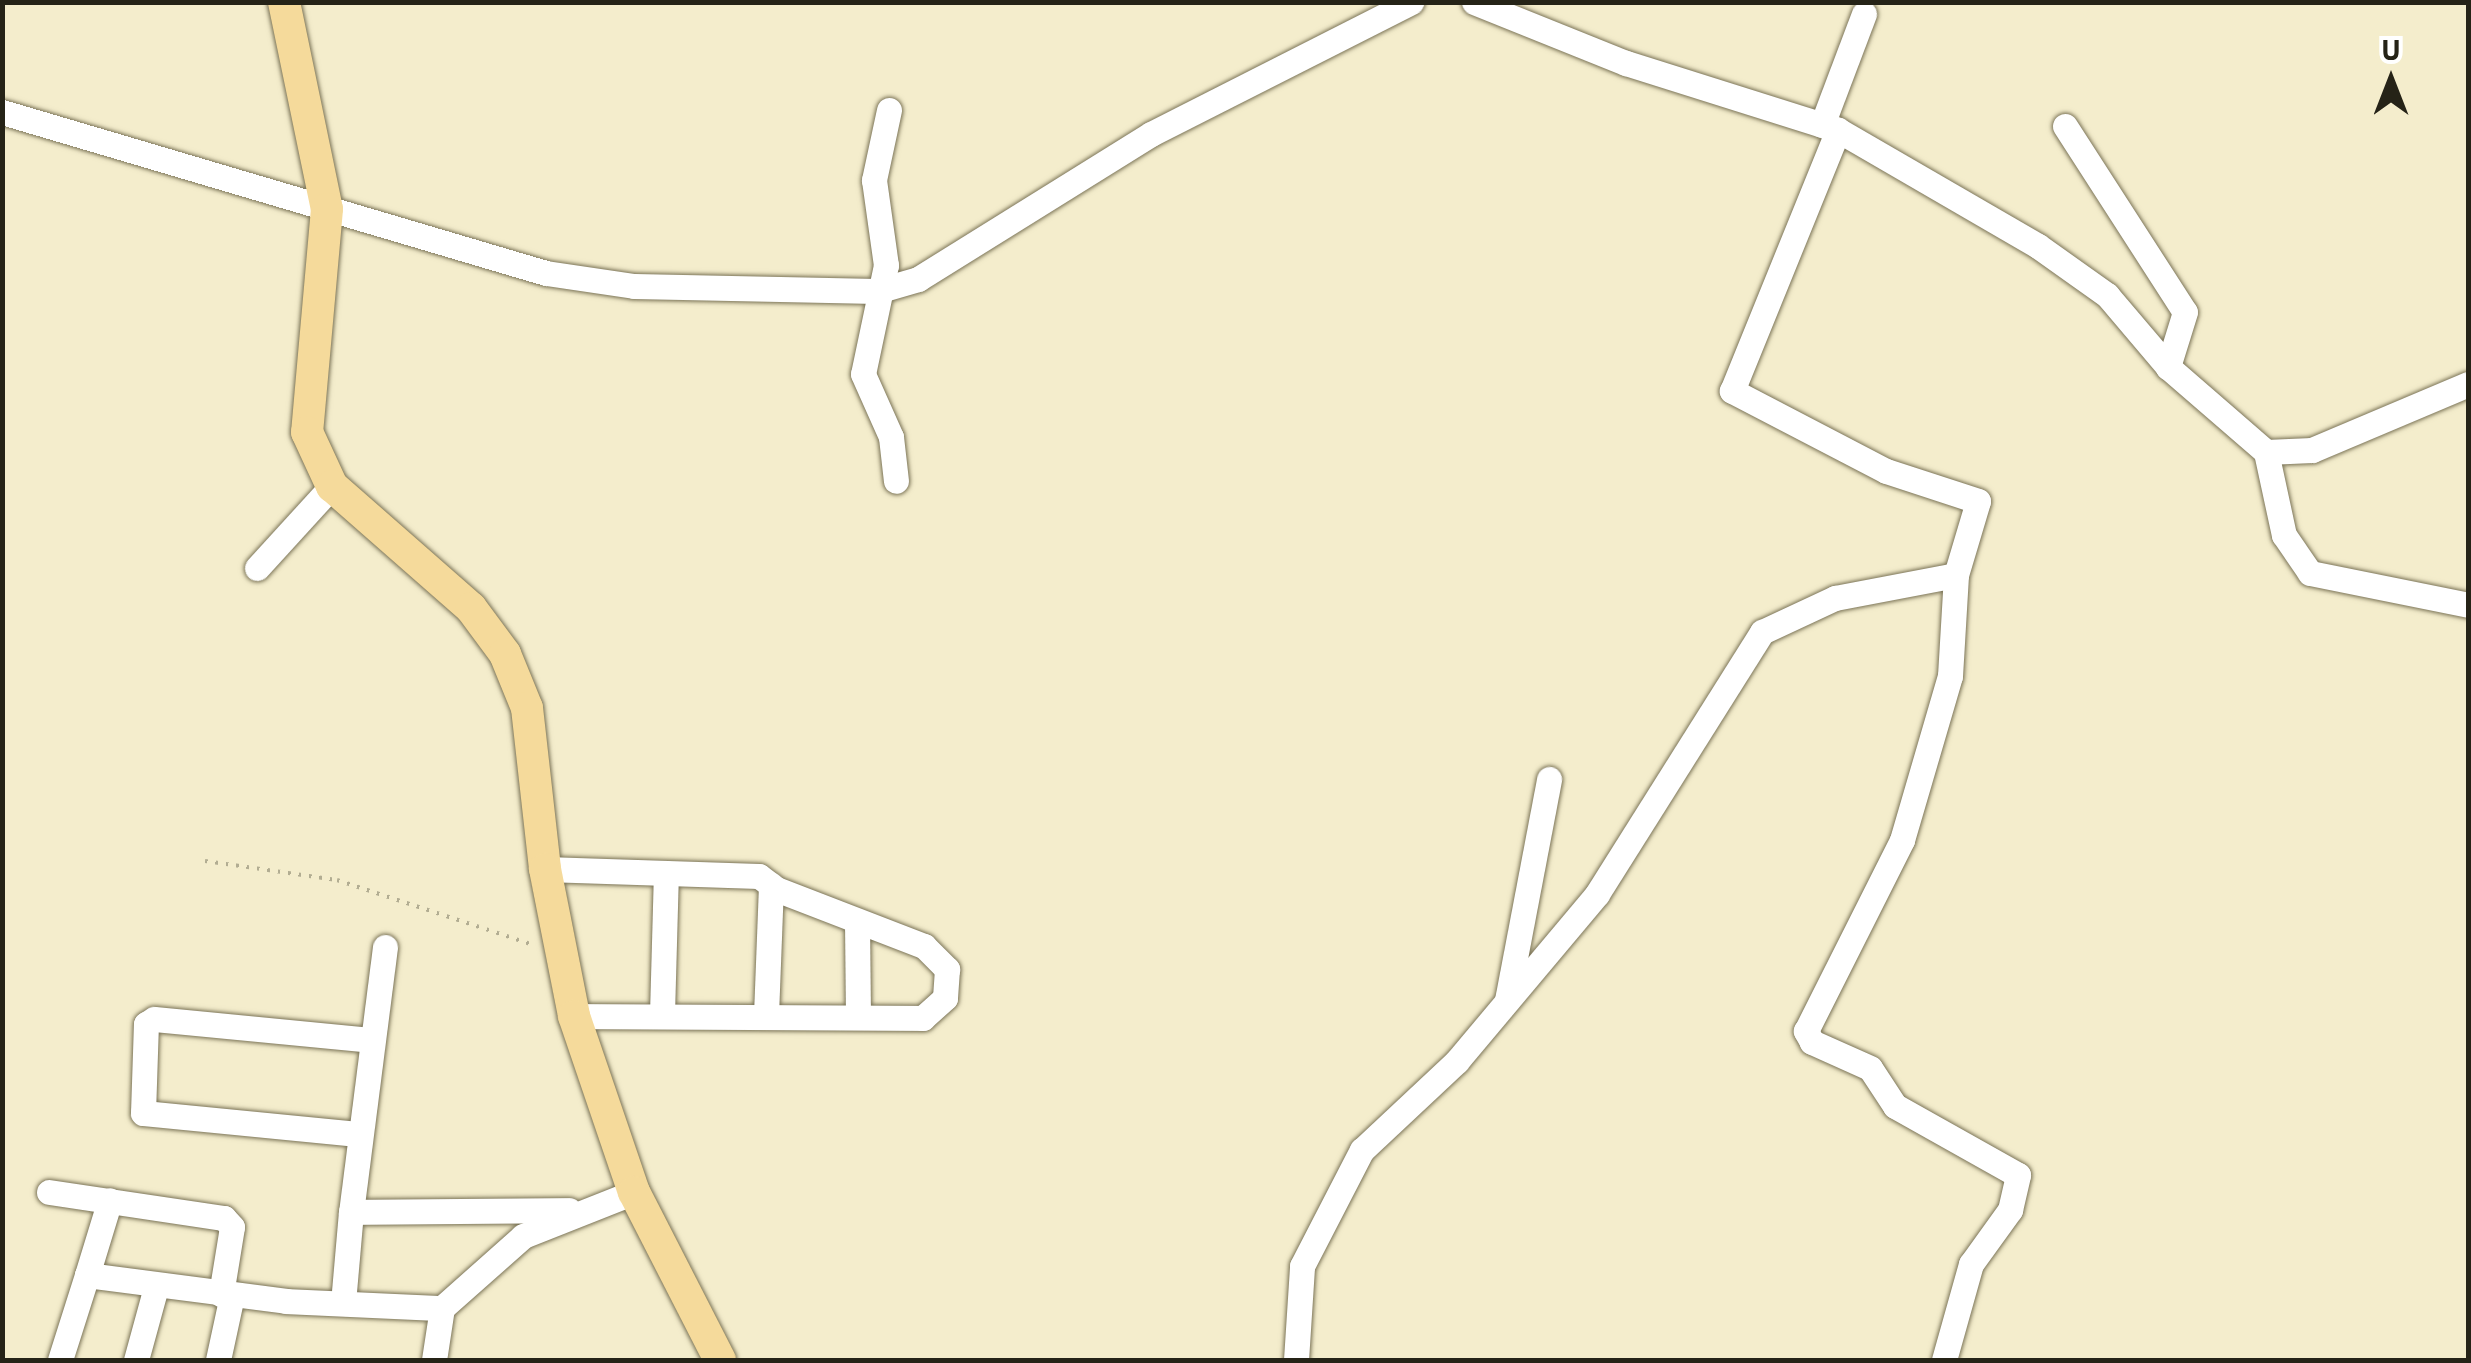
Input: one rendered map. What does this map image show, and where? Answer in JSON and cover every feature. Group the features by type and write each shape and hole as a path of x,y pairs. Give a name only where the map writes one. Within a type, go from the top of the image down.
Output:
{"main road":[{"path":"284,2 326,210 307,432 332,486 471,608 505,654 526,708 545,869 558,952 574,1016 634,1192 720,1360"}],"street":[{"path":"2,112 546,273 634,286 831,293 882,289 918,279 1151,134 1411,2"},
{"path":"1474,2 1626,63 1830,128 2038,246 2107,295 2168,367 2266,452 2284,534 2310,573 2468,606"},
{"path":"1864,14 1830,128 1732,391 1886,471 1978,501 1956,575 1950,676 1902,840 1806,1031 1812,1042 1870,1068 1896,1106 2018,1175 2010,1210 1972,1264 1944,1360"},
{"path":"889,110 874,167 886,250 882,289 863,374 891,437 896,481"},
{"path":"2065,126 2183,306 2186,318 2168,367"},
{"path":"2266,452 2312,450 2468,384"},
{"path":"257,568 332,486"},
{"path":"1296,1360 1302,1266 1362,1150 1458,1061 1596,894 1762,632 1834,598 1956,575"},
{"path":"1507,1002 1549,779"},
{"path":"545,869 759,876 771,885 935,952 948,978 933,1015 574,1016"},
{"path":"662,1014 666,873"},
{"path":"766,1015 771,885"},
{"path":"858,921 858,1015"},
{"path":"343,1303 358,1134 385,947"},
{"path":"358,1134 143,1114 138,1104 146,1024 154,1019 370,1040"},
{"path":"48,1192 230,1222 227,1294 218,1360"},
{"path":"434,1360 442,1308 497,1254 580,1210 634,1192"},
{"path":"60,1360 110,1200"},
{"path":"351,1212 580,1210"},
{"path":"86,1275 227,1294 442,1308"},
{"path":"136,1360 156,1287"}],"path":[{"path":"204,862 337,880 558,952"}]}
